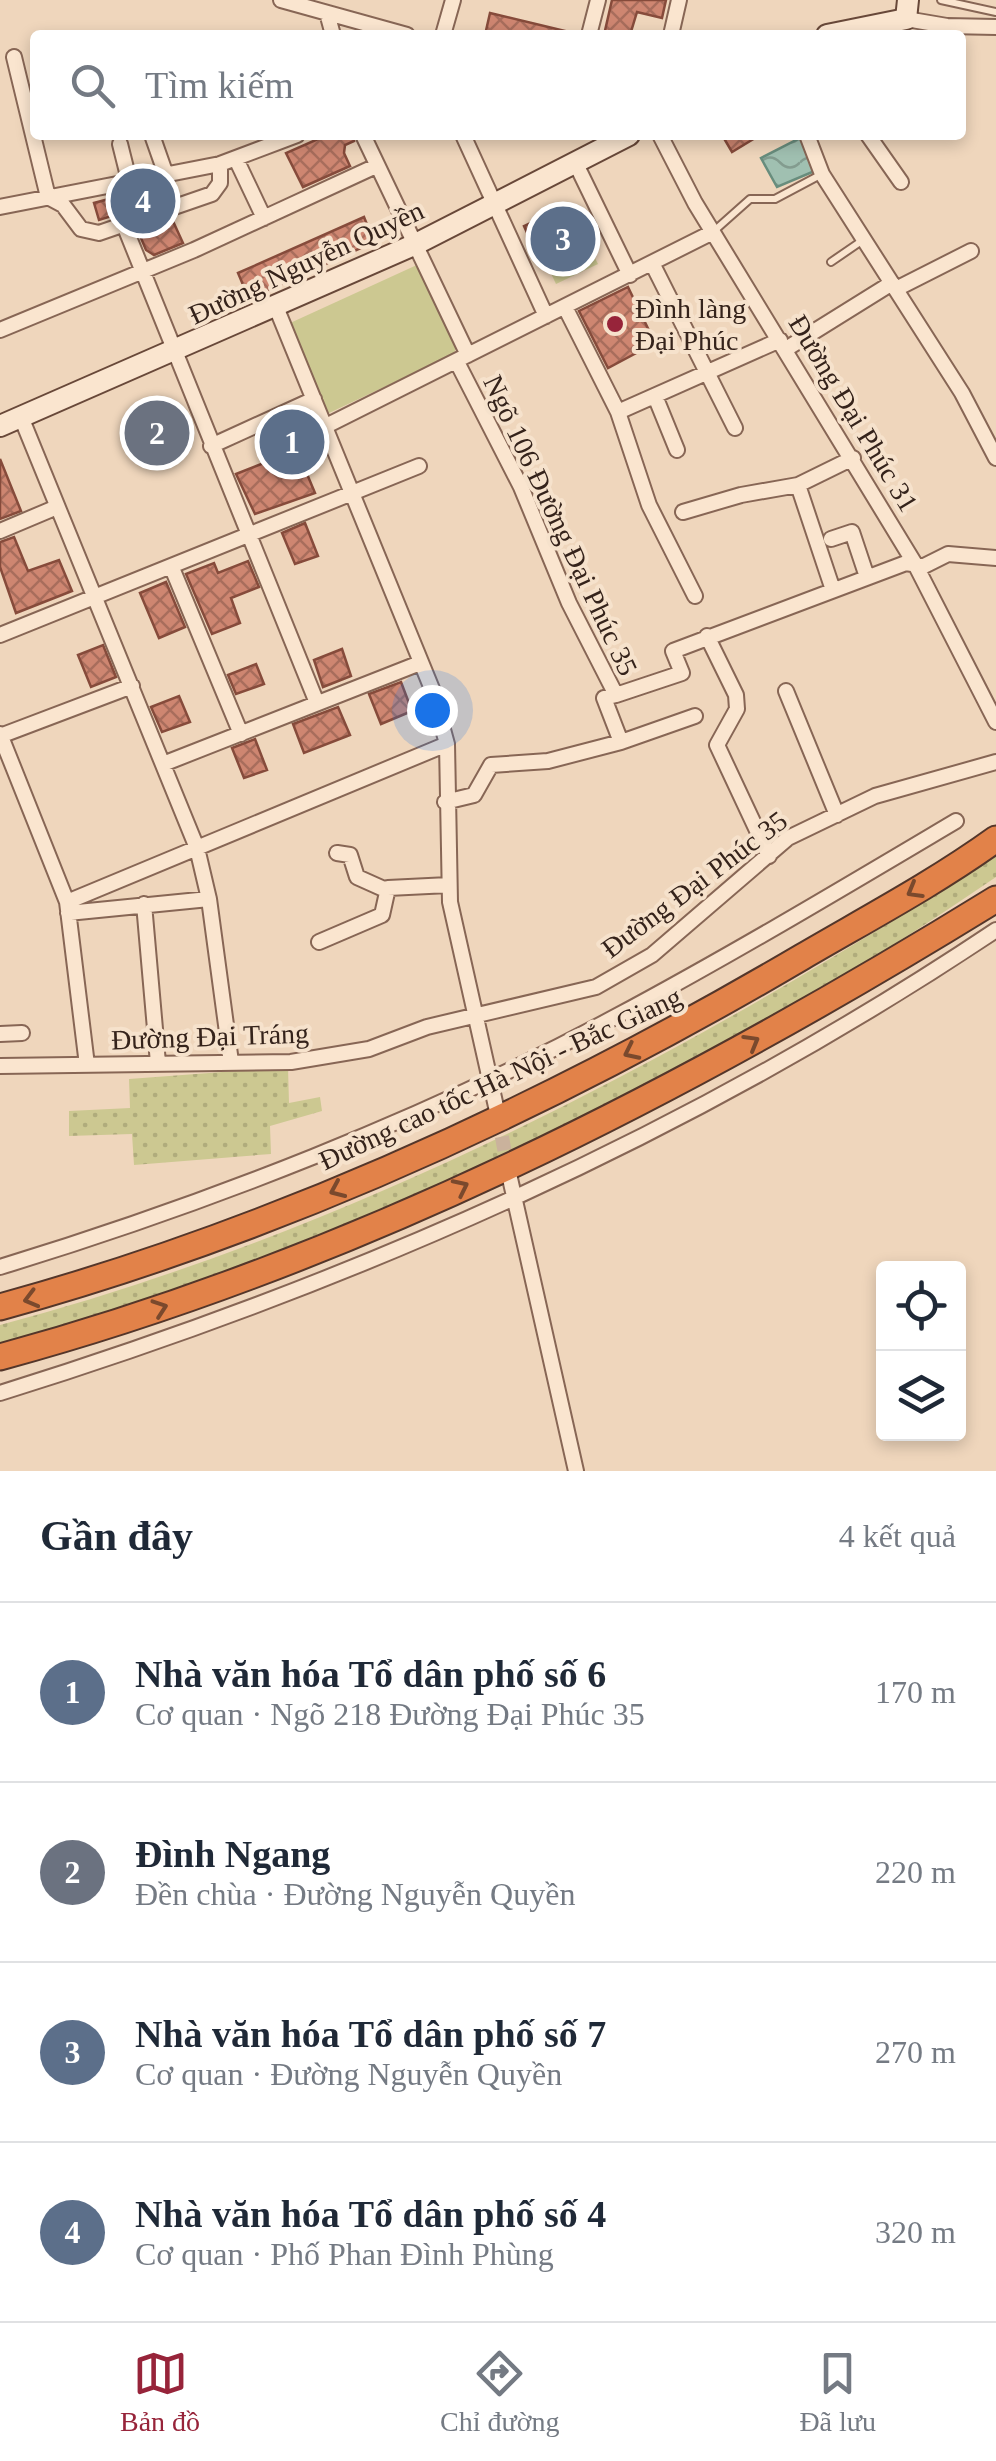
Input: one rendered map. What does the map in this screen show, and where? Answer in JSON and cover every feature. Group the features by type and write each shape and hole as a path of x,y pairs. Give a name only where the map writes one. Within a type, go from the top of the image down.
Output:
{"highway":[{"name":"Đường cao tốc Hà Nội - Bắc Giang","path":"0,1307 269,1220 403,1161 684,1026 996,839"},
{"path":"0,1357 76,1337 288,1264 425,1204 707,1069 996,899"}],"street":[{"path":"282,0 334,10 392,30"},
{"path":"445,30 453,0"},
{"path":"590,30 598,0"},
{"path":"671,30 679,0"},
{"path":"868,30 907,9 975,26 996,26"},
{"path":"333,30 334,10"},
{"path":"14,58 30,100"},
{"path":"37,140 48,197 87,232 124,225 212,194 220,183 220,164"},
{"path":"154,140 165,172"},
{"path":"0,207 220,164 285,140"},
{"name":"Ngõ 106 Đường Đại Phúc 35","path":"364,140 416,244 569,602 616,695 604,698 622,742"},
{"path":"464,140 546,316"},
{"name":"Đường Nguyễn Quyền","path":"0,426 416,244 621,140"},
{"name":"Đường Đại Phúc 31","path":"663,140 713,232 915,564 996,722"},
{"path":"810,140 822,174 962,393 996,458"},
{"path":"872,140 901,182"},
{"path":"120,144 129,180"},
{"path":"236,160 264,218"},
{"path":"576,164 630,275"},
{"path":"0,330 142,272 376,166"},
{"path":"124,225 316,703"},
{"path":"326,426 713,232"},
{"path":"618,412 707,372 783,344 971,250"},
{"path":"652,264 735,428"},
{"path":"276,307 420,663 446,744 448,885 497,1111"},
{"path":"565,308 618,412 649,505 696,596"},
{"path":"655,396 677,450"},
{"path":"211,446 314,399"},
{"path":"21,418 197,848 209,898 232,1062"},
{"path":"684,512 741,495 798,485 854,458"},
{"path":"0,636 419,466"},
{"path":"798,485 833,590"},
{"path":"0,531 57,507"},
{"path":"831,539 852,532 867,578"},
{"path":"616,695 682,673 674,651 867,578 915,564 924,566 948,554 995,562"},
{"path":"172,568 241,734"},
{"path":"708,636 736,695 738,709 717,745 769,856"},
{"path":"163,764 420,663"},
{"path":"87,1065 68,908 0,735 132,686"},
{"path":"786,691 837,815"},
{"path":"445,802 474,796 491,765 548,762 622,742 695,716"},
{"path":"68,908 197,848 446,744"},
{"name":"Đường Đại Phúc 35","path":"476,1014 560,997 624,973 788,838 876,796 996,762"},
{"path":"0,1267 131,1225 274,1170 490,1078 613,1018 956,821"},
{"path":"337,853 350,855 357,877 386,890 448,885"},
{"path":"319,942 382,915 386,890"},
{"path":"68,908 209,898"},
{"path":"144,904 158,1062"},
{"path":"0,1393 285,1297 516,1200 768,1073 996,930"},
{"name":"Đường Đại Tráng","path":"0,1066 291,1062 369,1048 476,1014"},
{"path":"0,1034 22,1033"},
{"path":"510,1174 576,1471"}],"lane":[{"path":"941,0 996,12"},
{"path":"975,8 975,26"},
{"path":"713,232 750,199 775,199 822,174"},
{"path":"831,262 864,239"}],"shaded area":[{"path":"589,246 598,264 556,284 547,265"},
{"path":"419,264 456,347 454,354 327,414 288,324"},
{"path":"996,855 996,877 882,952 642,1090 517,1152 261,1261 131,1307 0,1346 0,1325 132,1286 263,1240 516,1129 640,1067 761,999"},
{"path":"288,1067 289,1103 320,1097 322,1111 270,1126 271,1154 134,1165 132,1134 69,1136 69,1111 130,1108 129,1079"}],"water":[{"path":"803,140 817,170 777,187 761,158"}],"building":[{"path":"612,0 666,0 662,18 637,12 632,30 605,30"},
{"path":"490,13 561,30 486,30"},
{"path":"316,140 354,141 345,145 350,166 303,187 286,153"},
{"path":"725,140 752,140 732,152"},
{"path":"139,191 144,206 99,220 94,203"},
{"path":"569,205 586,242 541,263 524,226"},
{"path":"364,217 374,242 249,299 238,273"},
{"path":"172,219 183,243 154,255 146,250 138,231"},
{"name":"Đình làng Đại Phúc","path":"628,287 655,343 608,368 579,311"},
{"path":"161,404 163,412 176,409 180,430 140,438 136,420 148,418 145,407"},
{"path":"309,420 312,437 283,443 279,427"},
{"path":"0,459 21,511 0,519"},
{"path":"269,461 273,472 302,462 315,493 255,514 236,474"},
{"path":"305,523 318,556 295,564 282,533"},
{"path":"14,537 28,571 59,560 72,591 16,613 0,567 0,542"},
{"path":"248,561 259,587 231,598 240,623 212,634 186,574 214,563 218,573"},
{"path":"166,582 185,627 159,638 140,593"},
{"path":"103,645 116,677 91,687 78,655"},
{"path":"342,649 351,676 323,687 314,660"},
{"path":"256,664 264,684 236,694 228,675"},
{"path":"401,682 412,711 381,724 369,694"},
{"path":"179,696 190,722 162,732 151,707"},
{"path":"338,707 350,735 304,753 293,724"},
{"path":"255,739 267,770 244,778 232,748"}],"tunnel":[{"path":"498,1116 508,1169"}],"place":[{"name":"Nhà văn hóa Tổ dân phố số 4","path":"143,201"},
{"name":"Nhà văn hóa Tổ dân phố số 7","path":"563,239"},
{"name":"Đình làng Đại Phúc","path":"615,324"},
{"name":"Đình Ngang","path":"157,433"},
{"name":"Nhà văn hóa Tổ dân phố số 6","path":"292,442"}]}
